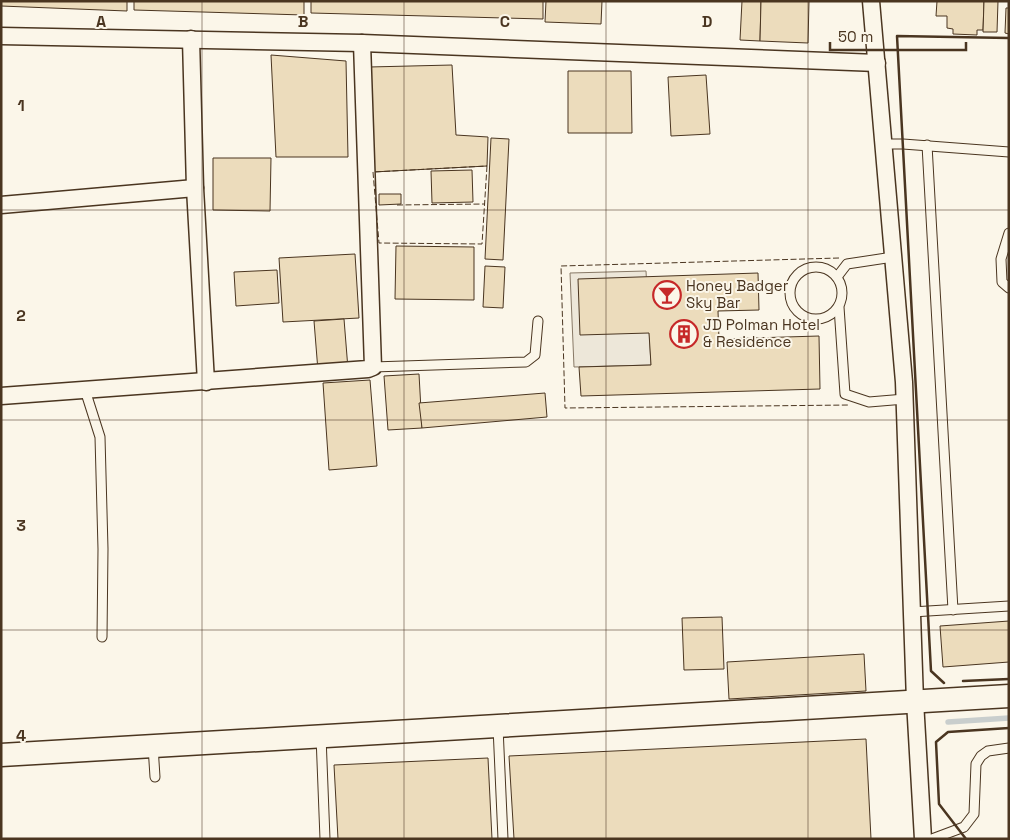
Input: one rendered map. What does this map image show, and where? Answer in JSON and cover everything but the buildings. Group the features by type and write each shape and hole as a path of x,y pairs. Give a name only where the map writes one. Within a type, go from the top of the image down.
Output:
{"street":[{"path":"871,1 905,399 915,701 923,839"},
{"path":"1,36 362,43 877,63"},
{"path":"191,39 195,188 206,382"},
{"path":"1,396 206,382 374,367 362,43"},
{"path":"1,205 195,188"},
{"path":"1,755 1009,696"}],"lane":[{"path":"884,144 927,145 1009,152"},
{"path":"927,145 953,610"},
{"path":"1009,233 1001,259 1002,282 1009,288"},
{"path":"837,277 847,264 893,257"},
{"path":"838,308 832,314 815,320 806,318 799,313 793,306 790,298 790,289 798,273 806,269 823,268 831,271 837,277 842,292 838,308 845,394 869,402 905,399"},
{"path":"374,367 526,362 535,355 538,321"},
{"path":"85,390 100,437 103,549 102,637"},
{"path":"912,612 1009,606"},
{"path":"498,727 503,839"},
{"path":"321,736 325,839"},
{"path":"152,746 155,778"},
{"path":"932,839 964,826 974,814 976,764 981,756 988,751 1009,748"}],"shaded area":[{"path":"646,271 651,365 574,367 570,273"}],"waterway":[{"path":"948,722 1009,718"}],"fence":[{"path":"487,166 482,244 379,243 373,172 487,166"},
{"path":"397,205 485,204"},
{"path":"839,258 561,266 565,408 850,405"}],"wall":[{"path":"944,683 931,671 897,36 1009,38"},
{"path":"963,681 1009,679"},
{"path":"966,839 939,804 936,742 948,732 1009,728"}],"place":[{"name":"Honey Badger Sky Bar","path":"667,295"},
{"name":"JD Polman Hotel & Residence","path":"684,334"}]}
